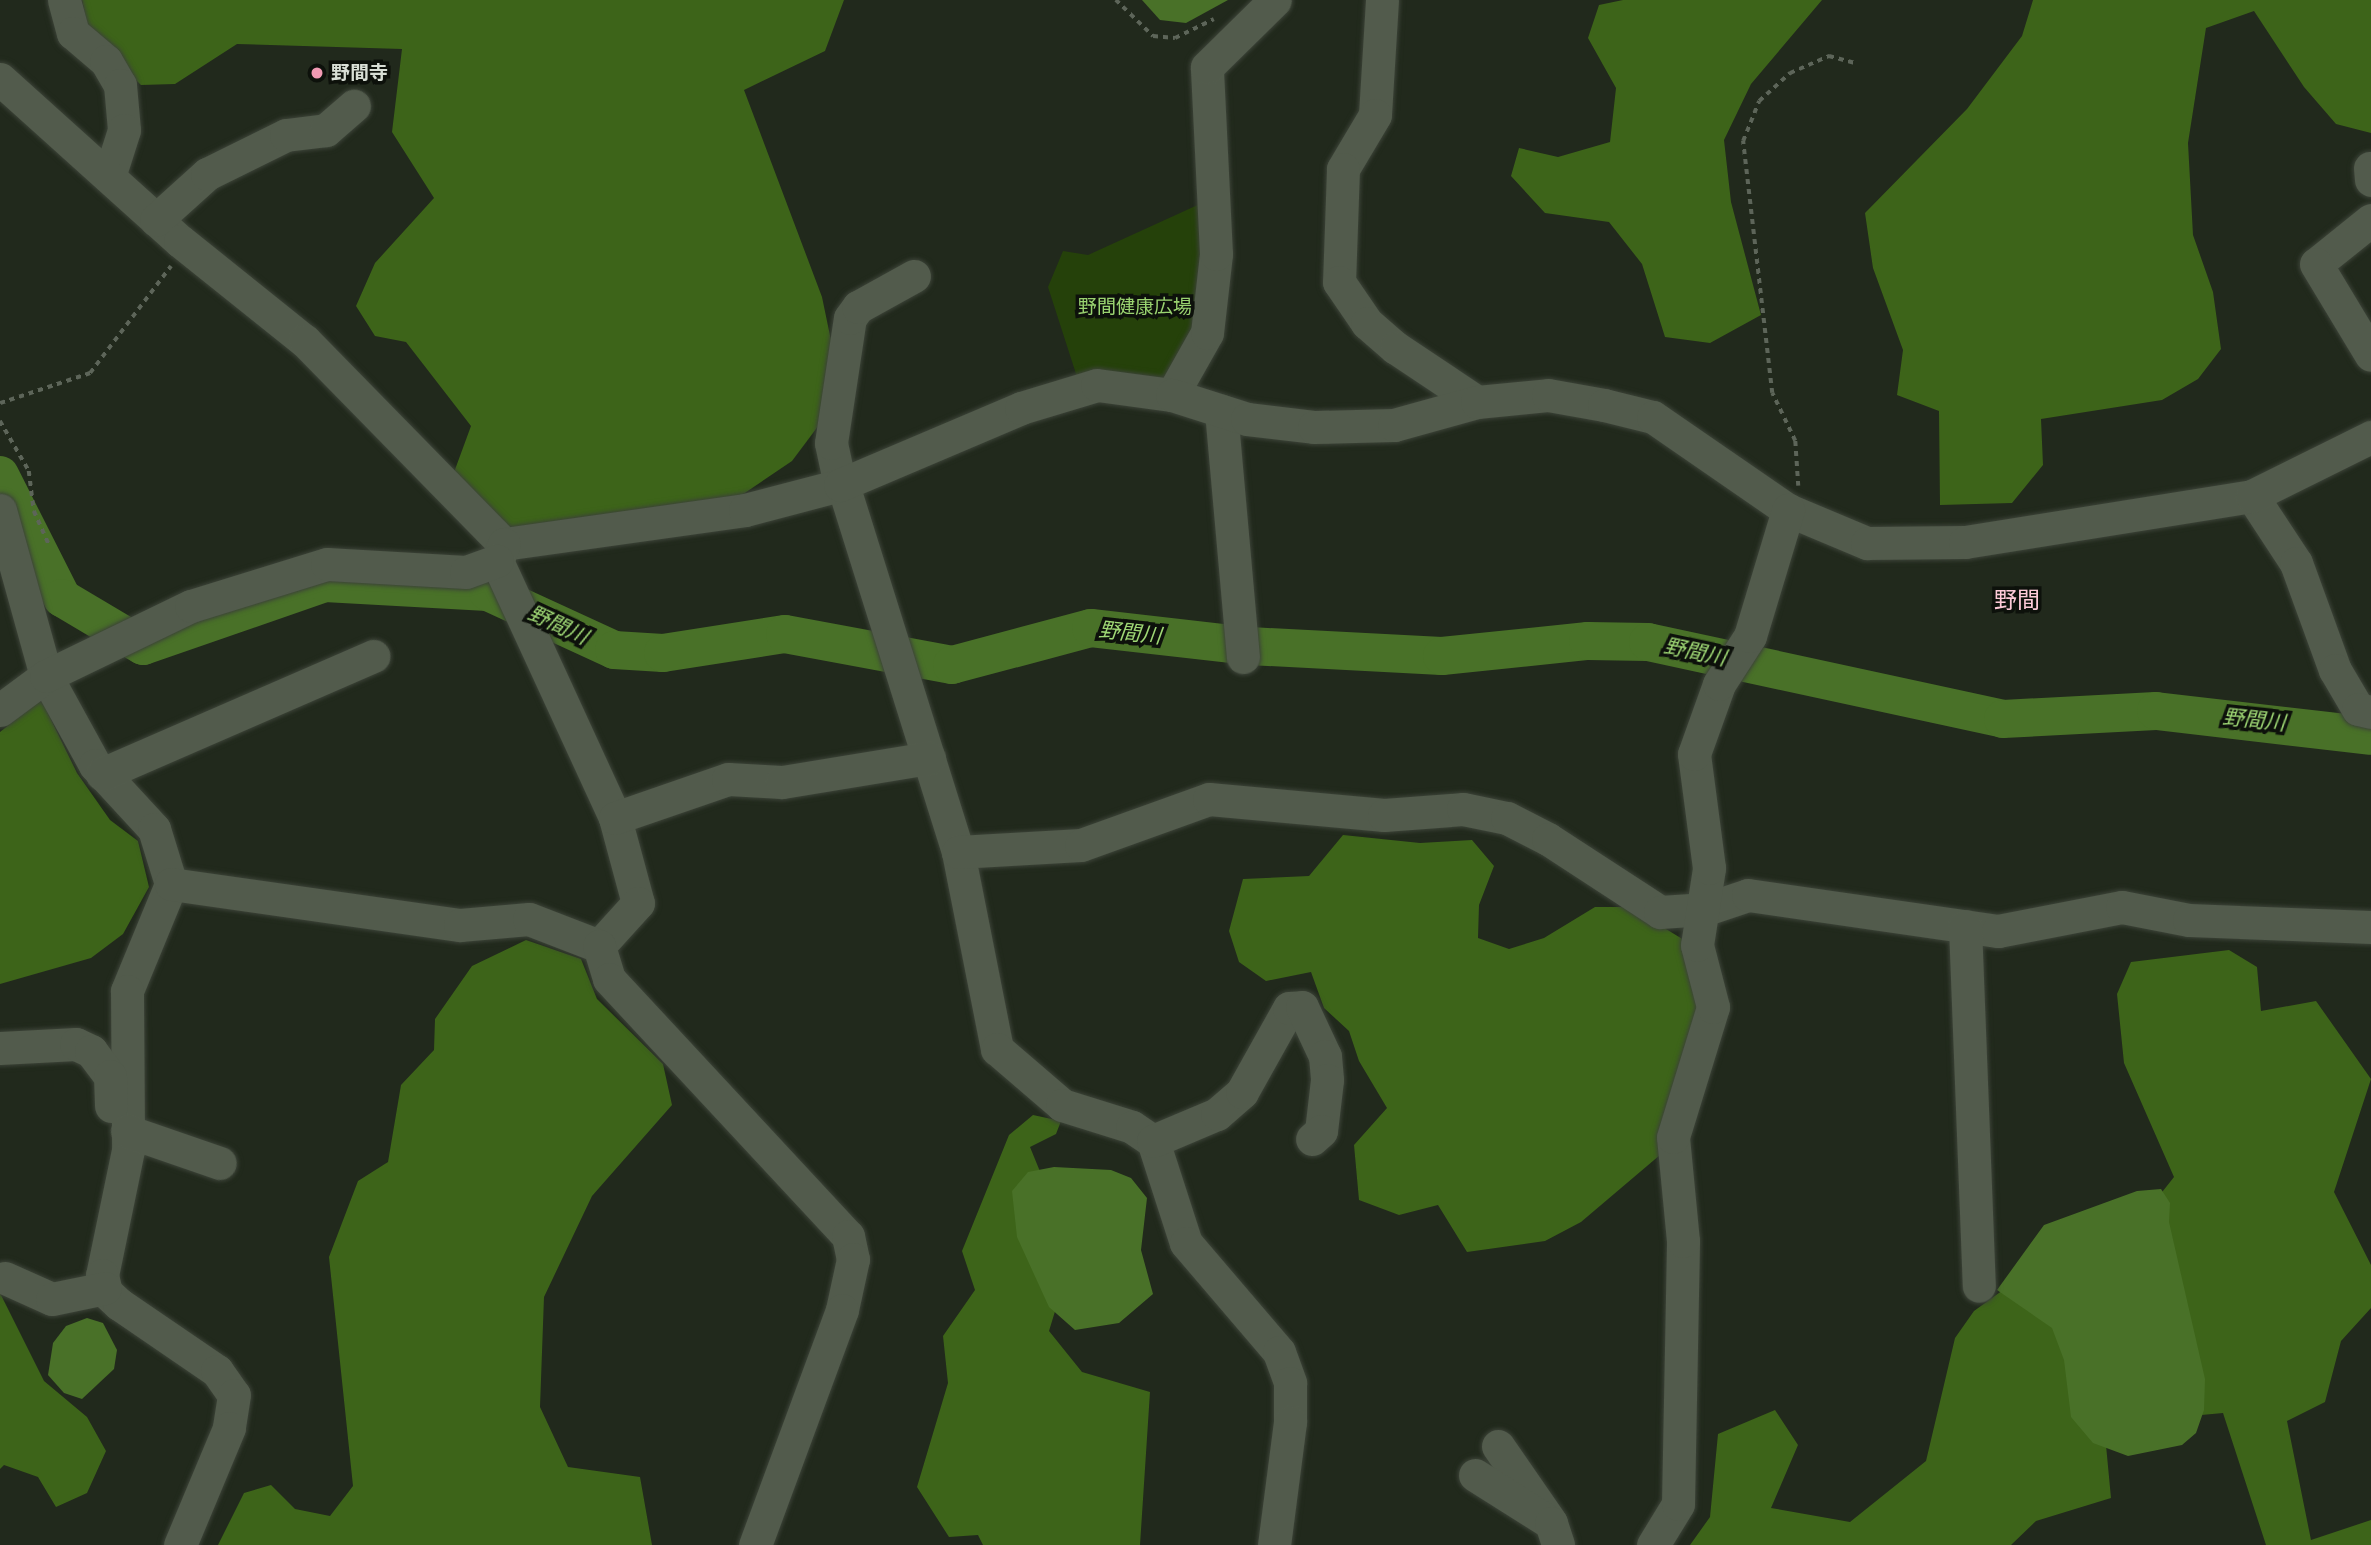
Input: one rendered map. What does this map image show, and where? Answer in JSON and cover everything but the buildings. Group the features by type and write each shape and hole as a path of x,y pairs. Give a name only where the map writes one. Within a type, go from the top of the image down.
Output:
{"street":[{"path":"64,0 73,33 106,61 120,85 124,130 109,177"},
{"path":"1172,395 1207,332 1214,267 1207,67 1275,0"},
{"path":"1382,0 1376,115 1343,169 1339,282 1367,323 1395,348 1477,401"},
{"path":"0,79 186,246 305,341 501,552 615,818 638,903 599,946"},
{"path":"156,220 207,173 286,135 326,130 354,106"},
{"path":"2370,168 2371,180"},
{"path":"2371,220 2316,264 2371,355"},
{"path":"914,276 858,306 850,318 831,443 841,485 958,852 997,1049 1062,1105 1132,1127 1153,1140 1186,1242 1205,1272 1264,1331 1290,1383 1287,1468 1274,1545"},
{"path":"0,710 46,676 191,606 327,564 466,572 501,552 745,510 841,485 1021,408 1097,385 1172,395 1221,411 1314,427 1394,425 1477,401 1548,395 1653,417 1788,510 1867,543 1965,542 2252,496 2371,438"},
{"path":"1221,411 1243,657"},
{"path":"2252,496 2296,563 2335,670 2358,709 2371,712"},
{"path":"0,510 46,676 102,774 153,829 171,884 127,991 128,1150 106,1236 105,1288"},
{"path":"1653,1545 1678,1504 1683,1241 1673,1137 1713,1007 1697,946 1706,909 1709,869 1695,754 1719,684 1750,636 1788,510"},
{"path":"102,774 373,656"},
{"path":"615,818 729,779 782,782 929,758"},
{"path":"958,852 1081,845 1209,799 1384,815 1463,809 1507,818 1548,839 1660,912 1706,909 1748,895 1998,931 2122,907 2189,920 2371,926"},
{"path":"171,884 460,925 529,919 599,946"},
{"path":"1965,926 1979,1286"},
{"path":"599,946 609,979 848,1236 853,1259 842,1310 755,1545"},
{"path":"1153,1140 1217,1114 1242,1092 1289,1008 1302,1007 1325,1056 1327,1080 1321,1130 1312,1139"},
{"path":"0,1048 76,1044 91,1051 110,1076 109,1104 126,1125 220,1163"},
{"path":"5,1278 52,1299 105,1288 218,1371 234,1395 229,1429 180,1545"},
{"path":"1498,1446 1554,1534"},
{"path":"1475,1475 1554,1534"}],"path":[{"path":"1115,0 1153,36 1175,38 1223,14"},
{"path":"1788,510 1800,465 1772,393 1742,141 1759,101 1790,73 1829,56 1856,63"},
{"path":"0,403 90,373 186,246"},
{"path":"0,421 29,471 34,511 49,544"}],"green space":[{"name":"野間健康広場","path":"1202,203 1203,329 1176,373 1159,382 1077,377 1048,287 1063,251 1088,255"}],"shaded area":[{"path":"82,0 844,0 825,51 744,90 822,297 838,374 819,425 792,461 736,499 506,530 453,475 471,426 406,342 375,336 356,306 375,263 434,198 392,132 402,49 237,44 175,84 141,85 90,36"},
{"path":"1142,0 1228,0 1186,23 1160,20"},
{"path":"1623,0 1822,0 1751,84 1724,140 1731,202 1761,315 1710,343 1665,337 1642,264 1609,222 1545,213 1511,176 1519,148 1558,157 1610,142 1616,88 1588,38 1599,5"},
{"path":"2033,0 2371,0 2371,133 2336,124 2304,87 2254,11 2206,28 2188,143 2193,235 2213,292 2221,349 2198,379 2162,400 2041,419 2043,465 2012,503 1940,505 1939,411 1897,395 1903,350 1873,268 1865,213 1967,109 2022,36"},
{"path":"41,699 77,773 110,820 138,841 149,887 123,934 91,958 0,984 0,732"},
{"path":"1343,835 1420,843 1472,840 1494,866 1479,905 1478,938 1509,949 1544,938 1595,907 1630,907 1684,940 1702,1004 1660,1155 1581,1222 1545,1241 1467,1252 1438,1205 1399,1215 1359,1200 1354,1145 1387,1108 1359,1061 1349,1031 1324,1008 1311,972 1266,981 1239,962 1229,931 1243,879 1309,876"},
{"path":"526,940 581,959 597,999 663,1064 672,1105 592,1196 544,1297 540,1407 568,1467 640,1477 652,1545 218,1545 244,1493 271,1485 295,1509 330,1516 353,1486 329,1257 358,1181 388,1162 401,1085 434,1050 435,1019 472,966"},
{"path":"2229,950 2257,967 2261,1011 2316,1001 2371,1079 2334,1192 2371,1265 2371,1308 2341,1341 2325,1402 2287,1421 2311,1540 2371,1520 2371,1545 2266,1545 2223,1413 2104,1424 2111,1498 2036,1521 2011,1545 1690,1545 1710,1517 1718,1434 1775,1410 1798,1445 1771,1508 1850,1522 1926,1461 1955,1338 1974,1311 2028,1272 2136,1225 2174,1177 2124,1063 2117,994 2131,962"},
{"path":"1033,1115 1061,1121 1056,1134 1030,1147 1048,1191 1064,1282 1049,1331 1082,1372 1150,1392 1140,1545 983,1545 978,1535 949,1537 917,1487 948,1383 943,1336 975,1290 962,1251 1009,1135"},
{"path":"1054,1167 1111,1170 1131,1178 1147,1198 1141,1250 1153,1294 1119,1323 1075,1330 1049,1307 1017,1237 1012,1191 1028,1172"},
{"path":"2161,1189 2170,1203 2169,1222 2205,1379 2204,1410 2196,1433 2182,1445 2128,1456 2093,1443 2071,1417 2064,1360 2052,1328 1997,1290 2044,1225 2137,1191"},
{"path":"0,1293 44,1381 87,1417 106,1451 87,1493 56,1507 38,1477 4,1465 0,1469"},
{"path":"87,1318 103,1323 117,1350 114,1369 82,1399 64,1393 48,1375 53,1343 66,1326"}],"waterway":[{"name":"野間川","path":"0,475 62,598 143,646 325,583 488,592 614,650 663,653 785,634 952,665 1091,628 1250,646 1442,656 1588,641 1648,642 2003,719 2156,711 2371,736"}],"place":[{"name":"野間寺","path":"317,73"}],"district":[{"name":"野間","path":"2017,600"}]}
